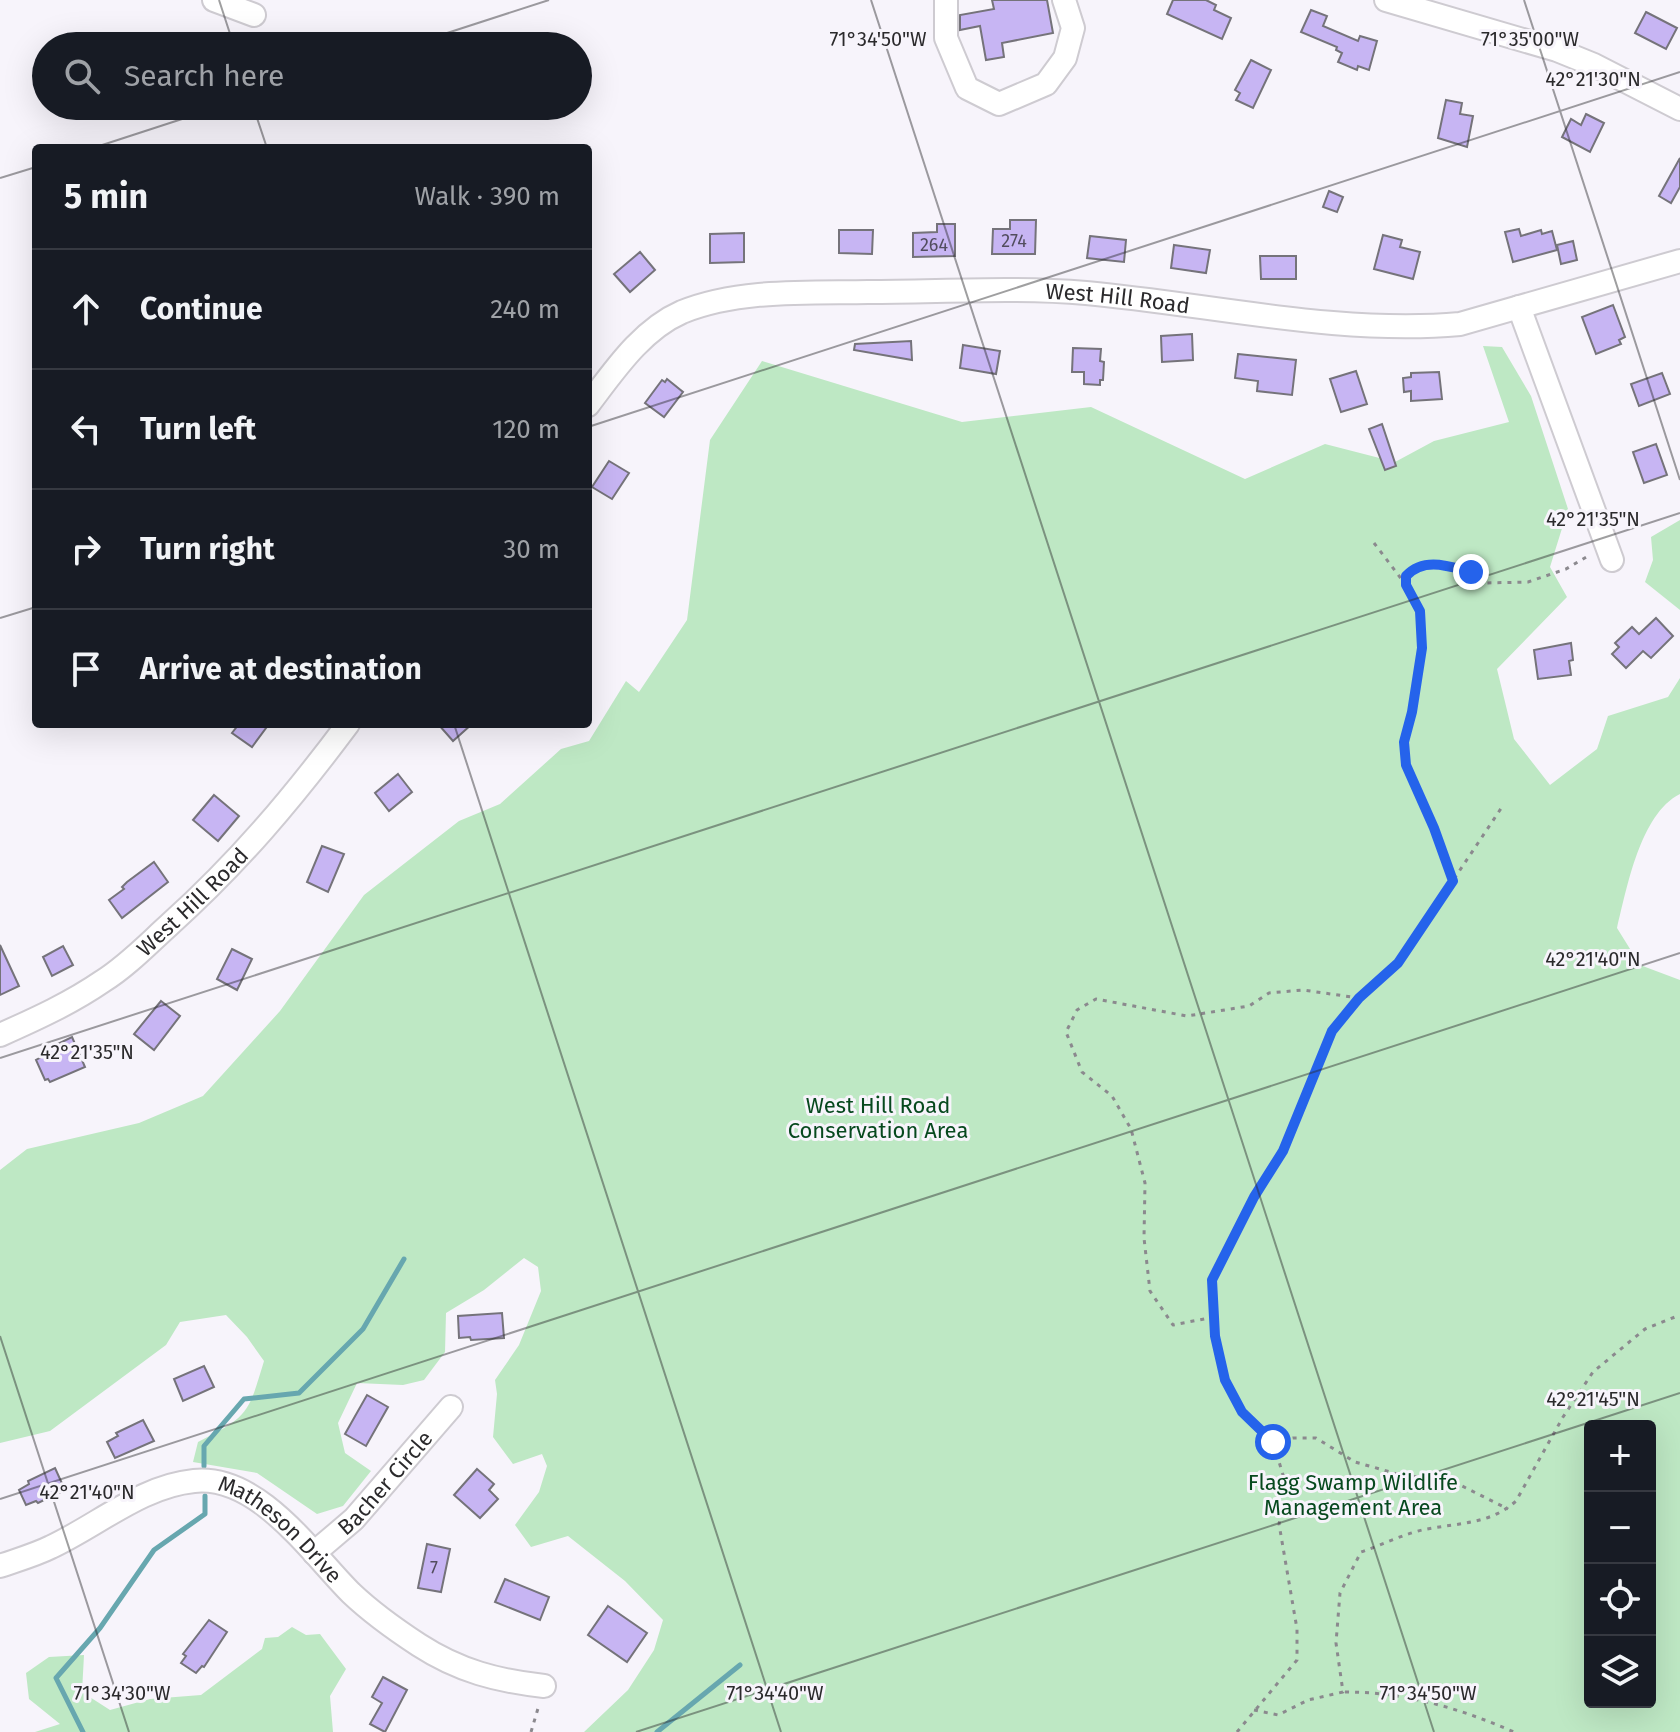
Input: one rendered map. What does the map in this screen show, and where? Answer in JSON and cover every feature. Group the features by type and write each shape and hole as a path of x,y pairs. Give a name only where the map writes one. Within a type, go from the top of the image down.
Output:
{"street":[{"path":"214,0 254,15"},
{"path":"946,0 946,38 967,88 999,104 1046,84 1065,58 1073,28 1064,0"},
{"path":"1386,0 1557,50 1594,65 1680,109"},
{"name":"West Hill Road","path":"592,400 637,344 654,330 681,313 749,297 819,293 1084,293 1371,327 1398,327 1460,324 1680,261"},
{"path":"1519,307 1609,552"},
{"name":"West Hill Road","path":"0,1035 51,1012 105,980 150,942 245,852 296,793 345,728"},
{"name":"Bacher Circle","path":"314,1553 354,1519 451,1407"},
{"name":"Matheson Drive","path":"0,1566 50,1548 170,1485 196,1480 220,1482 244,1492 270,1509 353,1595 421,1647 481,1676 544,1686"}],"path":[{"path":"1374,543 1406,585 1420,611 1422,648 1404,742 1406,765 1453,881"},
{"path":"1406,585 1406,576 1414,568 1438,563 1471,572 1485,583 1528,582 1609,552"},
{"path":"1237,1732 1297,1660 1297,1629 1279,1524 1287,1488 1273,1442 1242,1412 1225,1380 1215,1336 1212,1280 1254,1197 1283,1151 1332,1031 1359,998 1398,963 1502,807"},
{"path":"1214,1317 1173,1325 1150,1291 1144,1238 1145,1183 1131,1129 1112,1096 1082,1072 1066,1032 1077,1010 1096,999 1187,1016 1249,1006 1269,993 1303,990 1359,998"},
{"path":"1343,1692 1336,1643 1340,1593 1361,1552 1424,1529 1468,1524 1508,1509 1516,1501 1563,1417 1593,1372 1645,1329 1680,1315"},
{"path":"1273,1442 1316,1438 1355,1462 1401,1475 1452,1481 1508,1509"},
{"path":"531,1732 544,1686"},
{"path":"1254,1710 1278,1715 1308,1700 1343,1692 1379,1692 1433,1702 1514,1732"}],"green space":[{"path":"1483,346 1502,347 1531,396 1568,509 1550,567 1567,597 1497,669 1514,739 1550,785 1597,749 1608,716 1668,697 1680,678 1680,794 1666,804 1645,835 1631,873 1617,928 1640,965 1680,980 1680,1732 584,1732 628,1690 654,1650 663,1620 625,1581 568,1536 531,1547 515,1525 539,1492 547,1466 542,1454 513,1464 493,1437 497,1394 495,1380 519,1345 541,1291 538,1267 524,1258 484,1290 446,1313 445,1352 424,1380 403,1385 357,1383 338,1423 345,1453 371,1471 343,1506 317,1514 257,1473 193,1462 198,1442 228,1426 244,1412 264,1361 226,1315 180,1322 166,1345 50,1431 0,1443 0,1170 27,1149 139,1123 203,1096 280,1011 364,895 459,821 500,804 561,749 589,741 626,681 639,692 687,620 710,440 762,361 962,422 1091,407 1245,479 1325,444 1395,462 1434,441 1509,422"},
{"path":"1680,520 1680,610 1645,582 1653,560 1651,537"},
{"path":"292,1627 306,1635 320,1634 346,1669 330,1696 333,1732 35,1732 60,1724 29,1699 26,1673 49,1657 84,1655 82,1692 110,1710 150,1699 201,1695 262,1649 265,1638 278,1637"}],"building":[{"path":"992,0 1047,0 1053,33 1002,43 1004,57 986,60 980,26 960,30 960,15 994,9"},
{"path":"1173,0 1206,0 1216,5 1214,10 1231,18 1222,39 1167,14"},
{"path":"1311,10 1327,16 1323,26 1358,41 1360,36 1377,41 1369,70 1358,66 1357,70 1338,62 1342,53 1336,50 1337,47 1301,32"},
{"path":"1646,12 1677,28 1666,49 1635,33"},
{"path":"1251,60 1271,70 1253,108 1236,100 1240,93 1235,90"},
{"path":"1446,100 1462,103 1460,114 1473,116 1467,147 1438,138"},
{"path":"1586,114 1604,123 1590,152 1562,137 1571,119 1581,125"},
{"path":"1680,158 1680,187 1671,203 1659,196"},
{"path":"1329,191 1343,197 1337,212 1323,207"},
{"path":"1010,220 1036,220 1035,254 992,254 993,229 1010,229"},
{"path":"937,224 955,224 955,256 913,257 913,233 937,232"},
{"path":"1519,229 1521,236 1541,230 1542,234 1552,231 1557,250 1513,262 1505,232"},
{"path":"839,230 873,230 872,254 839,253"},
{"path":"744,233 744,262 710,263 710,234"},
{"path":"1383,235 1402,240 1400,247 1420,252 1413,279 1374,269"},
{"path":"1090,236 1126,240 1124,262 1087,258"},
{"path":"1573,241 1577,260 1561,264 1557,245"},
{"path":"1174,245 1210,250 1206,273 1171,268"},
{"path":"640,252 655,270 630,292 614,274"},
{"path":"1260,256 1296,256 1296,279 1261,279"},
{"path":"1613,305 1625,337 1619,340 1621,344 1596,354 1582,317"},
{"path":"1192,334 1193,360 1162,362 1161,336"},
{"path":"911,341 912,360 854,350 855,344"},
{"path":"963,345 1000,351 996,374 960,368"},
{"path":"1073,348 1101,349 1100,361 1104,362 1100,385 1084,384 1084,372 1072,372"},
{"path":"1238,354 1296,360 1292,395 1257,391 1258,381 1235,378"},
{"path":"1356,371 1367,404 1341,412 1330,379"},
{"path":"1439,372 1442,399 1411,401 1411,391 1404,392 1403,378 1411,377 1411,373"},
{"path":"1662,373 1670,394 1639,406 1631,384"},
{"path":"667,379 683,392 664,417 645,403 662,380 665,382"},
{"path":"1382,424 1396,466 1385,470 1369,429"},
{"path":"1656,444 1667,475 1644,483 1633,452"},
{"path":"609,461 629,473 612,499 592,487"},
{"path":"1656,618 1673,636 1651,658 1643,651 1626,668 1612,654 1619,647 1615,643 1632,627 1639,634"},
{"path":"1571,643 1571,675 1538,679 1534,650"},
{"path":"236,728 266,728 252,747 232,733"},
{"path":"442,728 468,728 453,741"},
{"path":"398,774 412,792 389,811 375,793"},
{"path":"214,795 239,816 218,841 193,820"},
{"path":"322,846 344,854 328,892 307,882"},
{"path":"154,862 168,882 122,918 109,900"},
{"path":"0,945 19,986 0,995"},
{"path":"63,946 73,965 52,976 43,957"},
{"path":"232,949 252,959 237,990 217,979"},
{"path":"161,1001 180,1016 154,1050 134,1034"},
{"path":"72,1037 85,1067 50,1082 45,1080 36,1060 45,1055 43,1051"},
{"path":"502,1313 504,1338 459,1338 458,1316"},
{"path":"204,1366 214,1387 183,1401 174,1379"},
{"path":"367,1395 388,1407 366,1446 345,1434"},
{"path":"143,1420 154,1441 115,1458 107,1442 118,1436 116,1433"},
{"path":"55,1468 65,1490 38,1503 26,1505 19,1490 29,1484 28,1481"},
{"path":"477,1469 494,1484 489,1490 498,1499 480,1518 454,1495"},
{"path":"427,1544 450,1549 441,1592 418,1588"},
{"path":"505,1579 549,1597 540,1620 495,1602"},
{"path":"608,1606 647,1633 627,1662 588,1635"},
{"path":"209,1620 227,1632 204,1667 196,1673 181,1663 186,1656 183,1654"},
{"path":"383,1677 407,1690 385,1732 370,1724 382,1703 372,1697"}],"waterway":[{"path":"204,1466 204,1446 244,1399 299,1393 363,1329 404,1259"},
{"path":"83,1732 56,1678 100,1628 154,1550 205,1514 205,1496"},
{"path":"657,1732 740,1665"}],"route":[{"path":"1273,1442 1242,1412 1225,1380 1215,1336 1212,1280 1254,1197 1283,1151 1332,1031 1359,998 1398,963 1453,881 1406,765 1404,742 1422,648 1420,611 1406,585 1406,576 1414,568 1438,563 1471,572"}],"park label":[{"name":"West Hill Road Conservation Area","path":"878,1118"},
{"name":"Flagg Swamp Wildlife Management Area","path":"1353,1494"}]}
